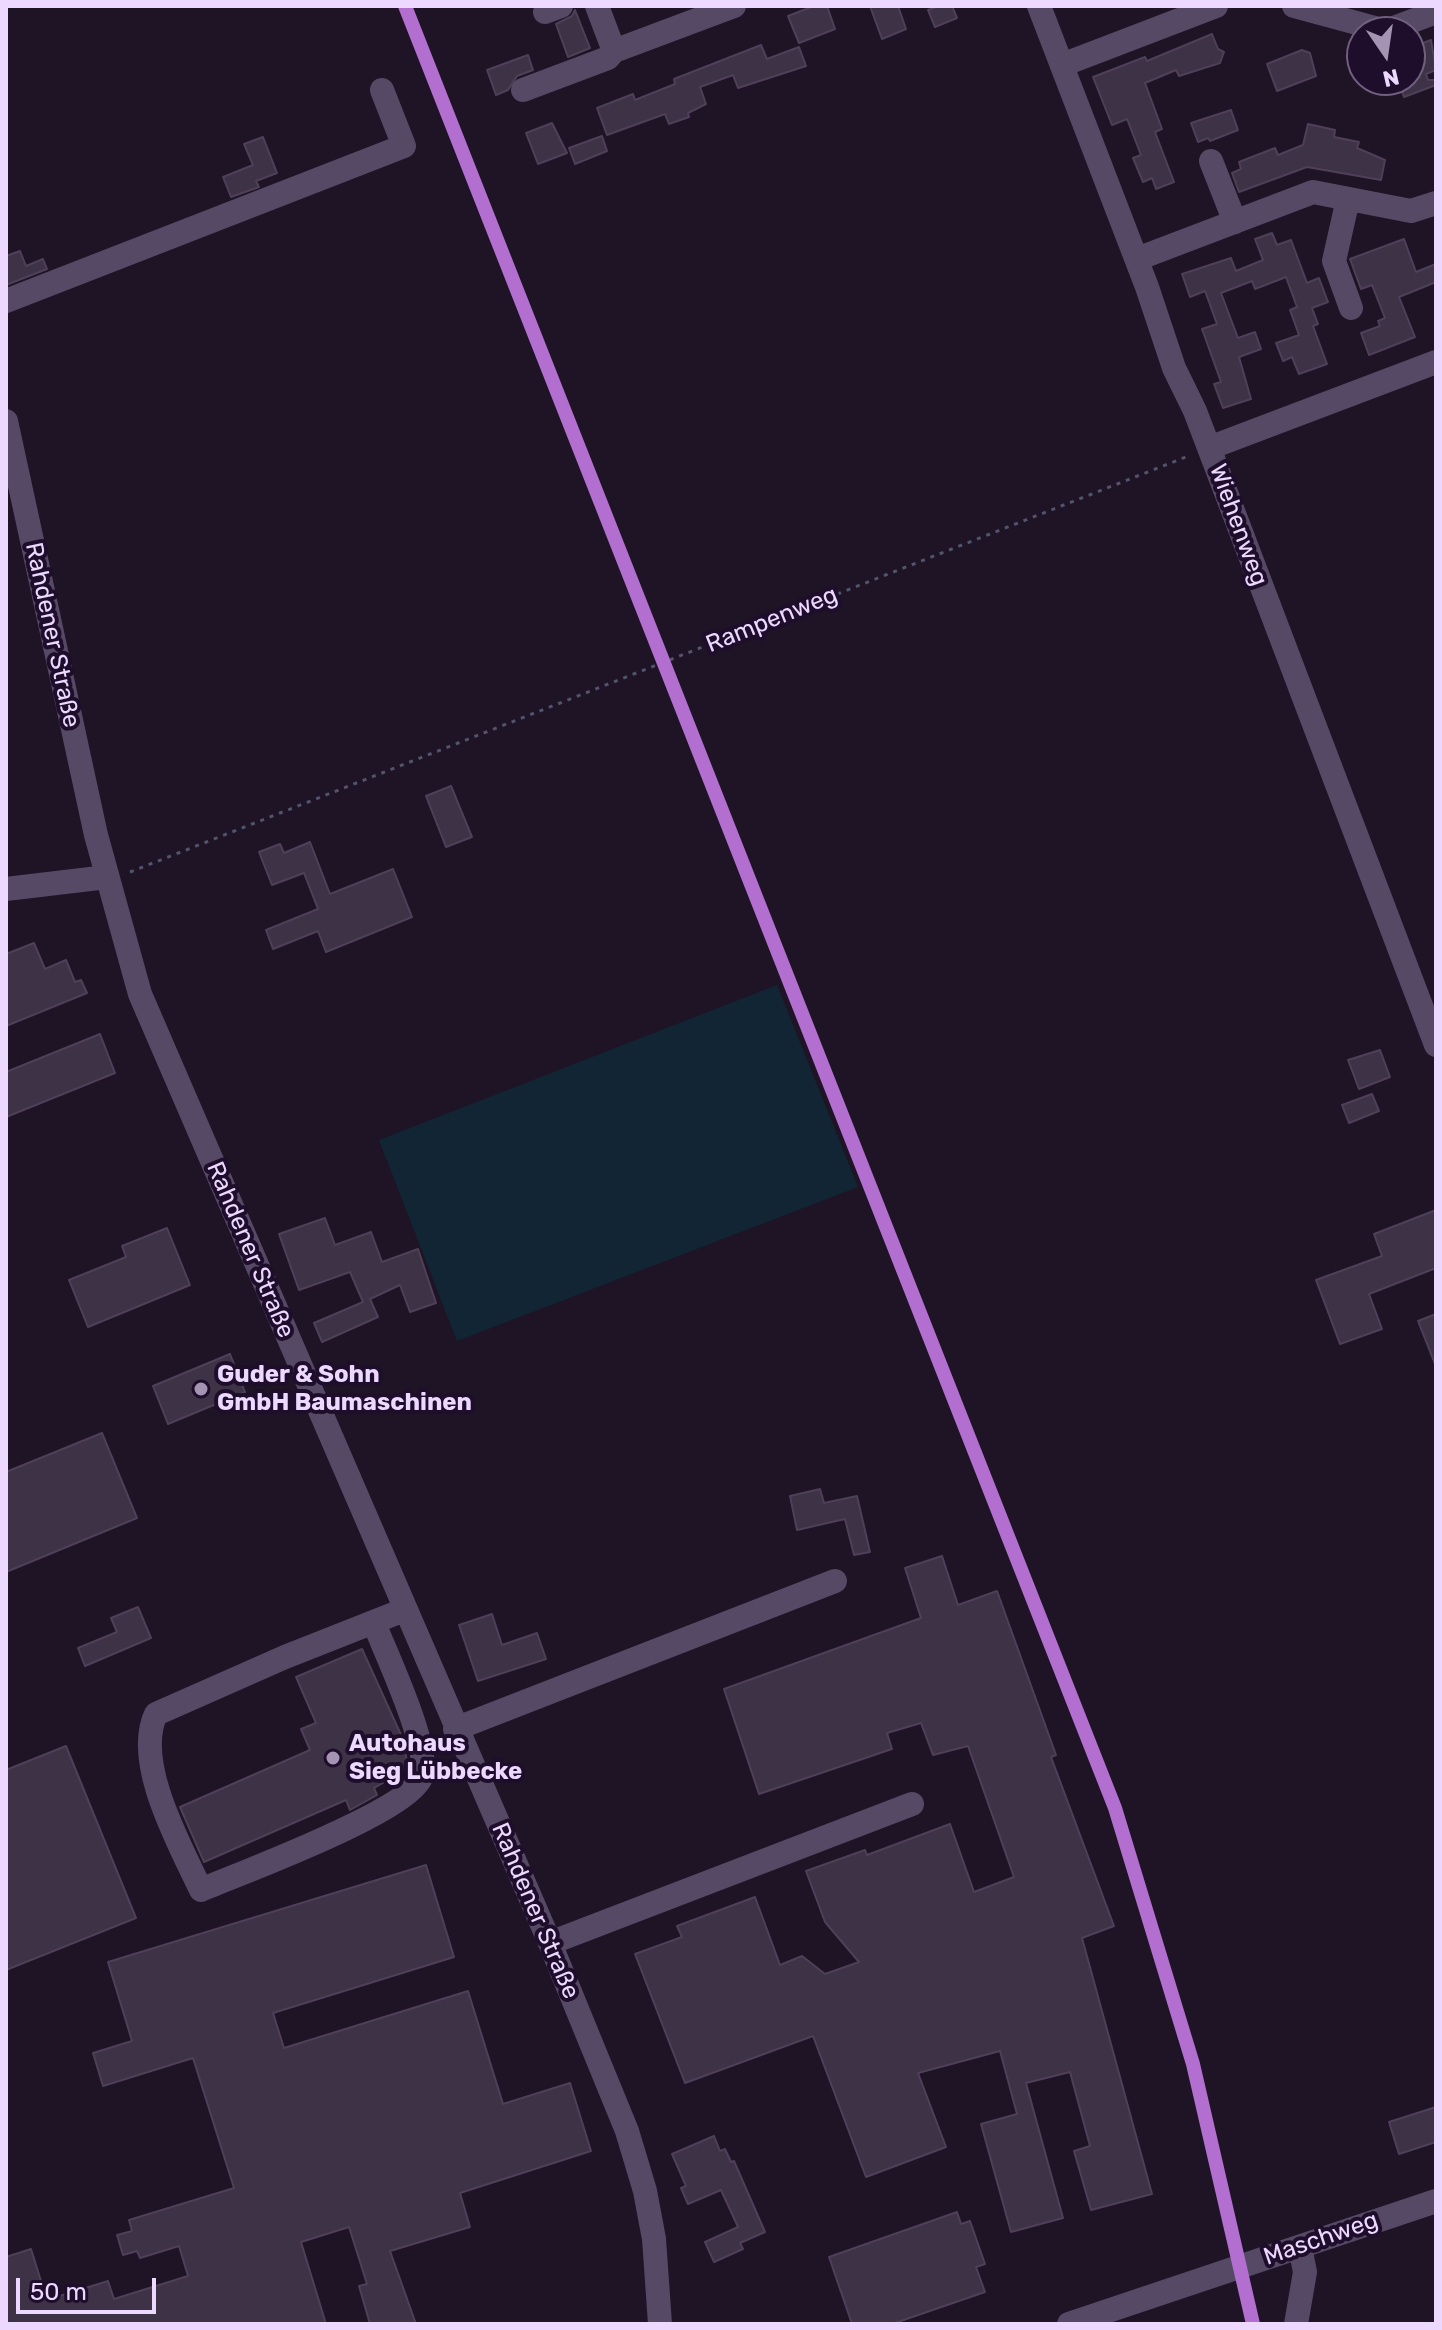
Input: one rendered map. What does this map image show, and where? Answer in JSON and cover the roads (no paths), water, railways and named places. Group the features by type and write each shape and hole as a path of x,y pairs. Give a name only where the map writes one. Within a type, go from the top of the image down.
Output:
{"street":[{"path":"597,6 614,51"},
{"path":"523,90 608,58 614,51 734,6"},
{"path":"1039,6 1137,259 1313,192 1411,211 1436,203"},
{"path":"1062,65 1216,6"},
{"path":"1294,6 1386,31 1436,12"},
{"path":"6,301 404,146 382,90"},
{"path":"1211,161 1235,222"},
{"path":"1348,199 1334,261 1351,308"},
{"name":"Wiehenweg","path":"1137,259 1147,287 1171,317 1188,363 1195,411 1436,1045"},
{"path":"1209,448 1436,362"},
{"name":"Rahdener Straße","path":"6,421 107,877 140,994 550,1943 627,2131 645,2191 654,2239 660,2324"},
{"path":"6,889 107,877"},
{"path":"455,1729 835,1581"},
{"path":"374,1623 408,1710 423,1761 422,1777 412,1790 380,1813 201,1890 174,1832 156,1781 148,1748 150,1727 156,1714 285,1657 404,1610"},
{"path":"550,1943 912,1804"},
{"name":"Maschweg","path":"1069,2324 1104,2318 1436,2201"},
{"path":"1296,2324 1305,2272 1300,2247"}],"place":[{"name":"Guder & Sohn GmbH Baumaschinen","path":"201,1389"},
{"name":"Autohaus Sieg Lübbecke","path":"333,1758"}]}
